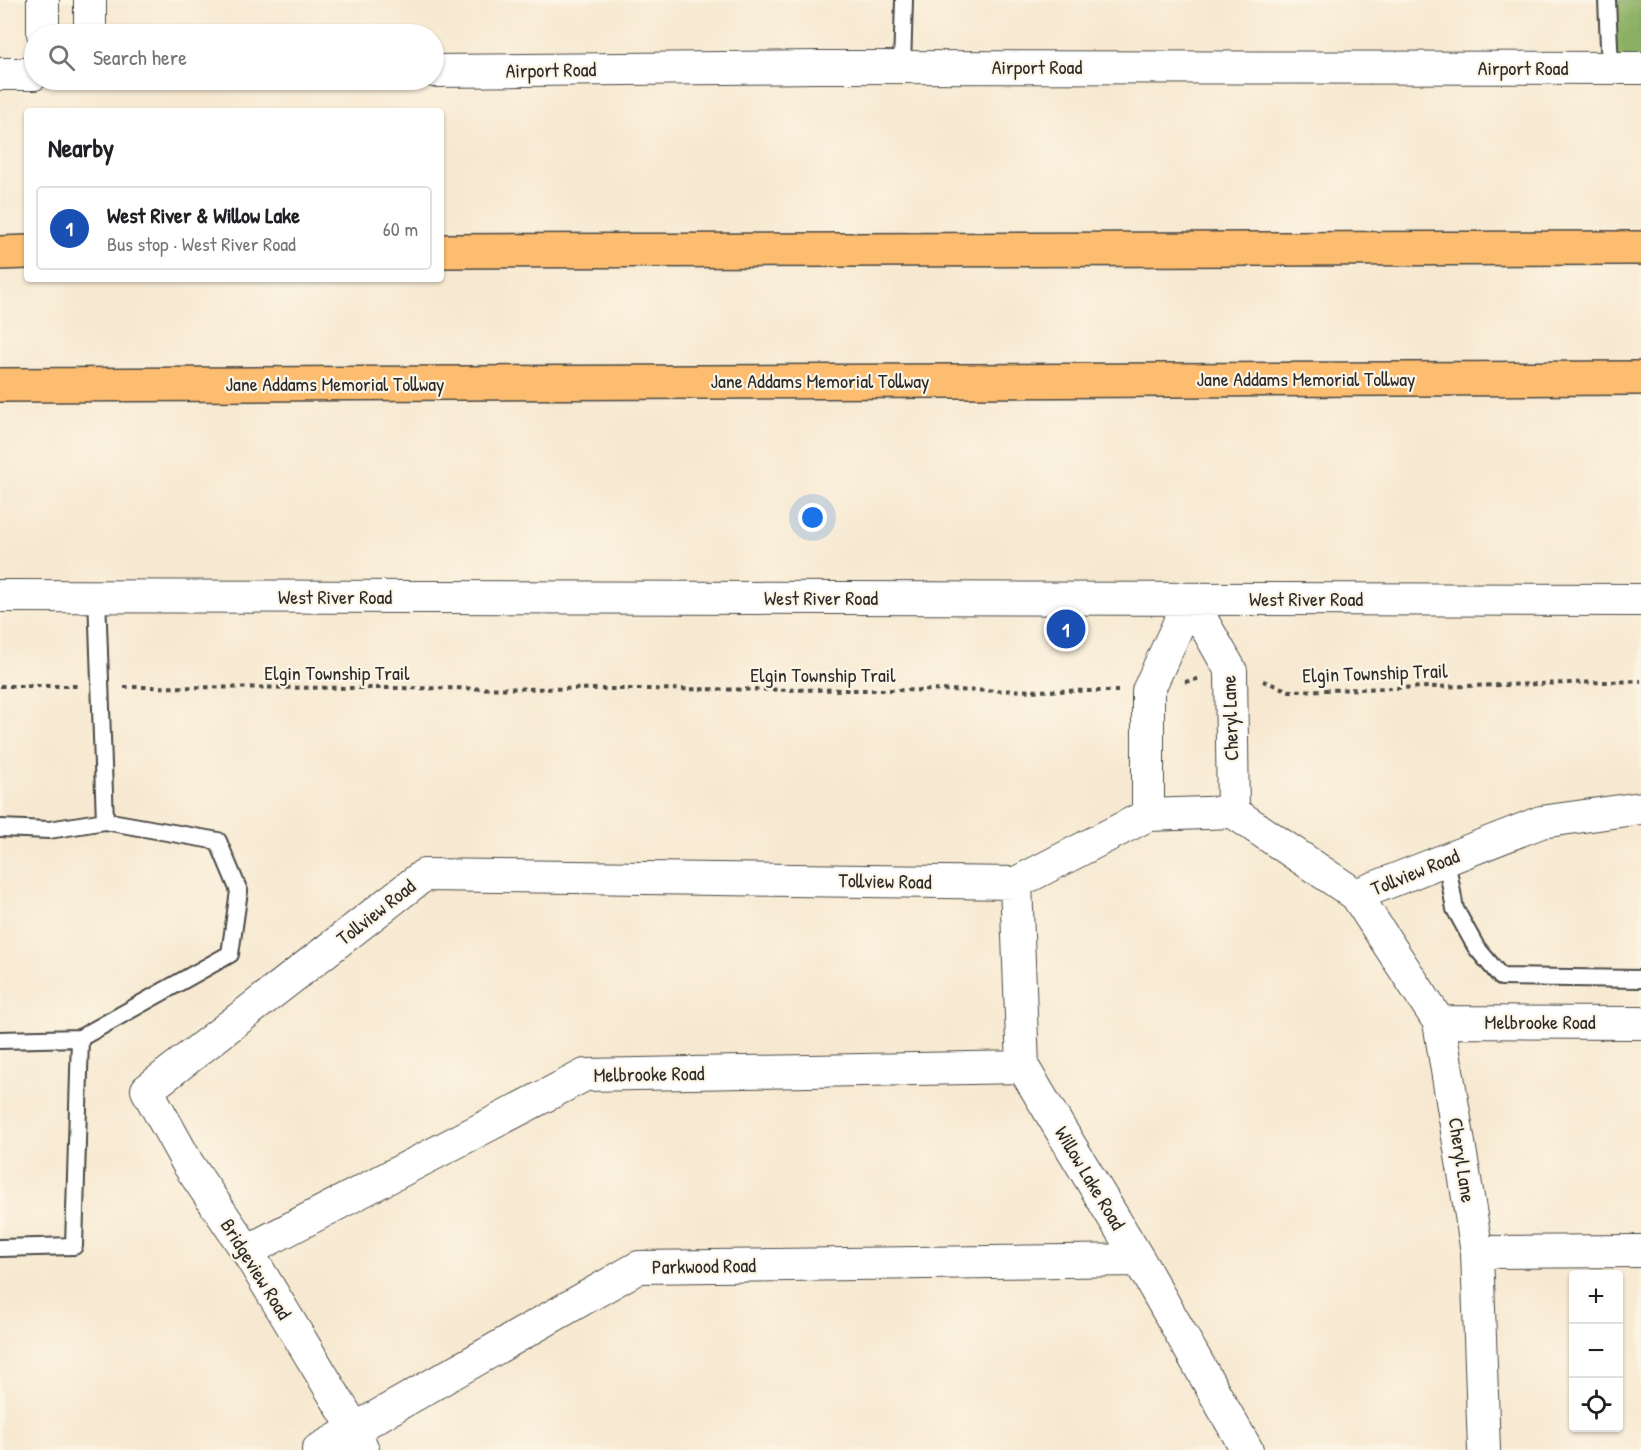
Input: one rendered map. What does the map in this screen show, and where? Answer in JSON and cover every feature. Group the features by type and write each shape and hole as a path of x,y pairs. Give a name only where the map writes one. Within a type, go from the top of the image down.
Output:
{"highway":[{"path":"444,251 1641,248"},
{"path":"0,252 24,252"},
{"name":"Jane Addams Memorial Tollway","path":"0,386 1641,378"}],"street":[{"path":"43,0 43,24"},
{"path":"90,0 90,24"},
{"name":"Airport Road","path":"444,71 902,67 1641,68"},
{"path":"0,74 24,74"},
{"name":"West River Road","path":"0,596 1641,600"},
{"path":"1148,815 1148,690 1190,599"},
{"name":"Cheryl Lane","path":"1190,599 1231,671 1233,812"},
{"name":"Tollview Road","path":"147,1090 424,875 1016,883 1148,815 1233,812 1356,895 1541,822 1641,808"},
{"name":"Willow Lake Road","path":"1016,883 1023,1067 1139,1260 1247,1450"},
{"name":"Cheryl Lane","path":"1356,895 1439,1022 1477,1252 1484,1450"},
{"name":"Melbrooke Road","path":"1439,1022 1641,1023"},
{"name":"Melbrooke Road","path":"247,1251 585,1075 1023,1067"},
{"name":"Bridgeview Road","path":"147,1090 188,1164 247,1251 359,1439"},
{"path":"1477,1252 1641,1251"},
{"name":"Parkwood Road","path":"318,1450 359,1439 639,1267 1139,1260"}],"lane":[{"path":"902,67 904,0"},
{"path":"1607,0 1610,69"},
{"path":"97,596 105,821"},
{"path":"0,828 49,830 105,821 218,842 239,891 230,954 80,1038 0,1040"},
{"path":"1446,859 1455,909 1476,947 1501,977 1641,979"},
{"path":"0,1248 74,1246 80,1038"}],"path":[{"name":"Elgin Township Trail","path":"0,686 1148,690 1231,671 1290,690 1641,681"}],"green space":[{"path":"1612,0 1641,0 1641,68 1610,69"}],"place":[{"name":"West River & Willow Lake","path":"1066,629"}]}
